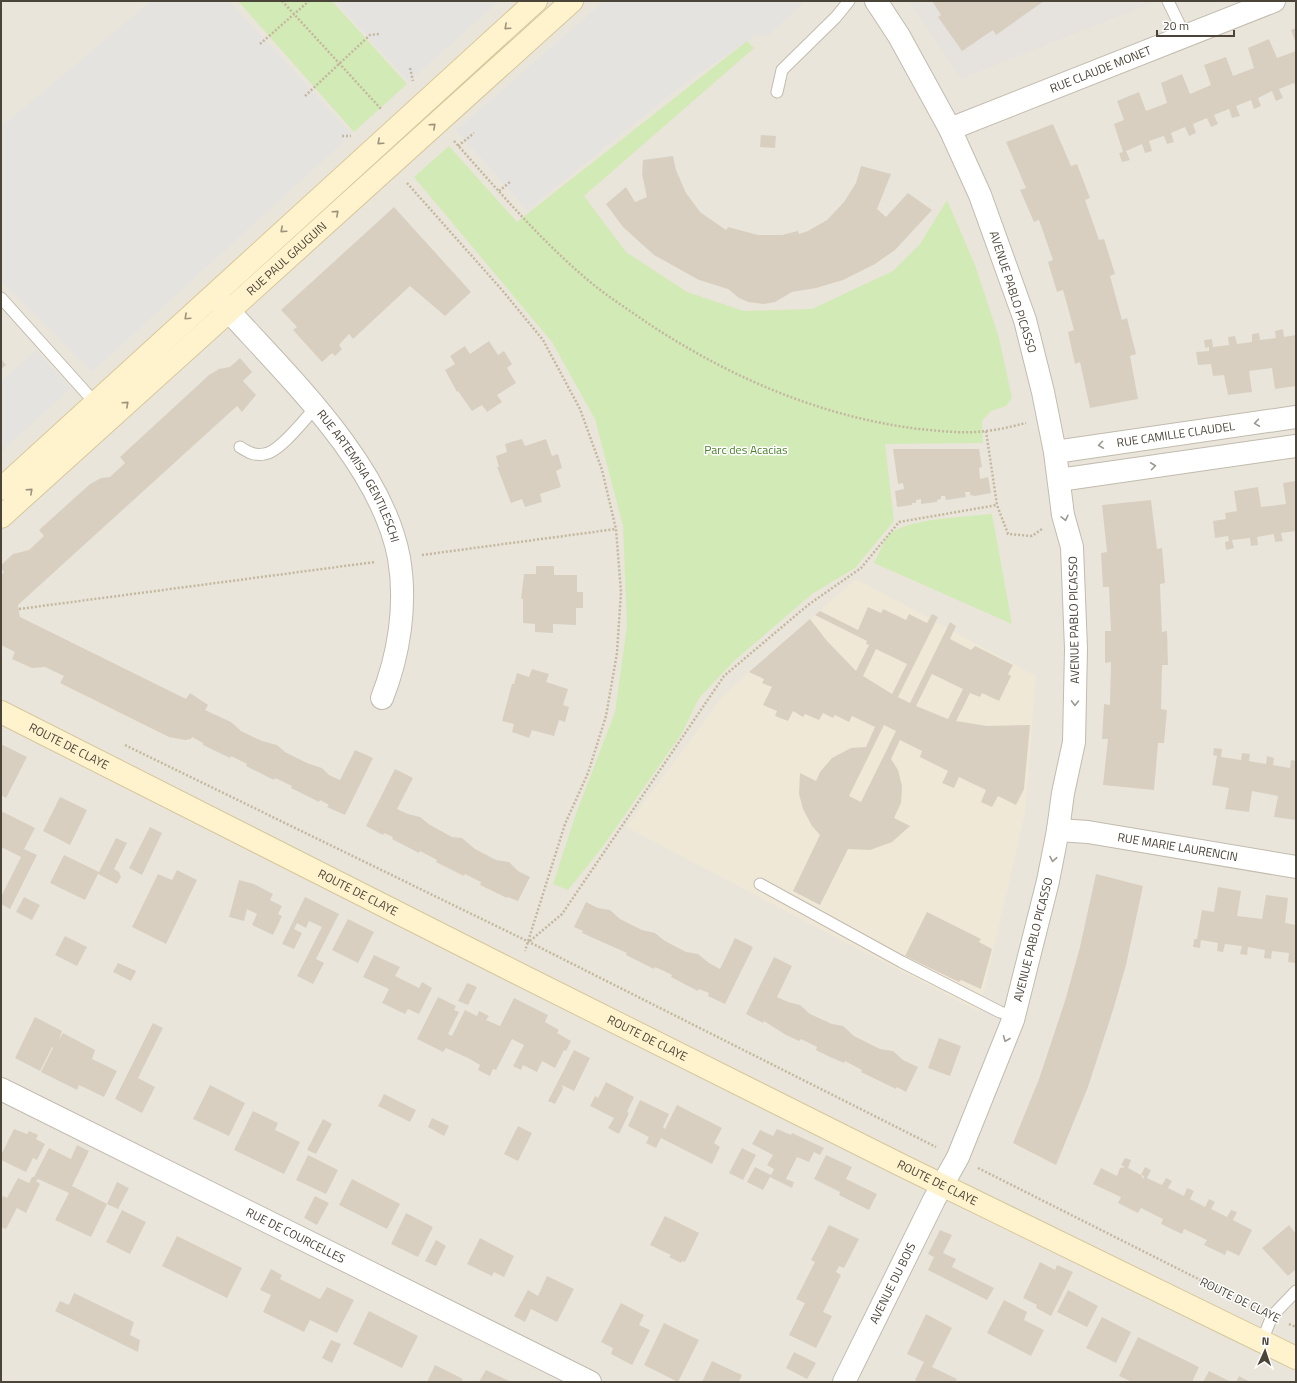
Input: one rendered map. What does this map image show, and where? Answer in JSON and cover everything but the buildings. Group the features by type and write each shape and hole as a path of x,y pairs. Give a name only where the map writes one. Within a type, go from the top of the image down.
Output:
{"street":[{"name":"RUE PAUL GAUGUIN","path":"1,489 213,294 536,1"},
{"name":"RUE PAUL GAUGUIN","path":"1,517 572,1"},
{"name":"AVENUE PABLO PICASSO","path":"876,1 899,36 950,129 980,195 1025,320 1043,392 1060,480 1063,515 1072,547 1076,650 1074,742 1063,793 1058,830 1048,881 1014,1016 958,1157 942,1185"},
{"name":"RUE CLAUDE MONET","path":"950,129 1274,1"},
{"name":"RUE ARTEMISIA GENTILESCHI","path":"213,294 316,408 357,460 388,522 399,558 402,596 400,634 392,670 382,698"},
{"name":"RUE CAMILLE CLAUDEL","path":"1055,452 1296,417"},
{"path":"1060,480 1296,446"},
{"name":"ROUTE DE CLAYE","path":"1,712 517,973 942,1185 1296,1358"},
{"name":"RUE MARIE LAURENCIN","path":"1058,830 1088,832 1296,867"},
{"name":"RUE DE COURCELLES","path":"1,1089 590,1382"},
{"name":"AVENUE DU BOIS","path":"844,1382 942,1185"}],"lane":[{"path":"776,92 782,70 836,17 849,1"},
{"path":"1168,1 1184,36"},
{"path":"1,298 110,418"},
{"path":"240,447 251,454 265,454 276,448 316,408"},
{"path":"760,884 902,962 1000,1012 1014,1016"},
{"path":"1262,1341 1272,1316 1296,1291"}],"path":[{"path":"282,1 384,113"},
{"path":"260,44 309,1"},
{"path":"305,96 370,35 380,34"},
{"path":"410,68 414,84"},
{"path":"458,146 474,133"},
{"path":"453,140 546,243 590,282 672,339 716,364 762,386 799,400 854,417 896,426 947,432 986,432 1048,418"},
{"path":"402,177 502,290 543,340 580,409 602,470 616,529 621,592 617,653 606,716 588,773 565,824 529,942 517,973"},
{"path":"499,191 510,182"},
{"path":"986,432 997,505 1008,534 1032,536 1063,515"},
{"path":"529,942 562,914 724,676 808,605 861,568 899,522 997,505"},
{"path":"19,609 616,529"},
{"name":"ROUTE DE CLAYE","path":"122,744 529,942 1296,1328"}],"shaded area":[{"path":"1,1 1296,1 1296,1382 1,1382"},
{"path":"151,1 229,1 352,134 92,372 1,281 1,127"},
{"path":"335,1 499,1 409,82"},
{"path":"604,1 805,1 768,36 756,35 680,87 527,210 456,130"},
{"path":"909,1 1157,1 961,79"},
{"path":"36,350 71,388 1,452 1,382"},
{"path":"856,579 1036,676 1025,813 979,1012 626,827 724,695"}],"green space":[{"path":"238,1 332,1 407,84 354,132"},
{"name":"Parc des Acacias","path":"747,41 754,48 584,196 626,252 687,292 744,311 812,309 893,271 920,244 947,200 975,265 999,338 1012,398 1006,406 991,411 982,421 983,443 885,444 894,521 855,568 812,594 734,661 699,698 682,733 601,849 568,890 553,884 576,814 615,712 627,626 623,526 595,419 552,342 414,177 449,146 517,222"},
{"path":"992,514 1012,624 874,563 889,535 897,529 938,519"}]}
